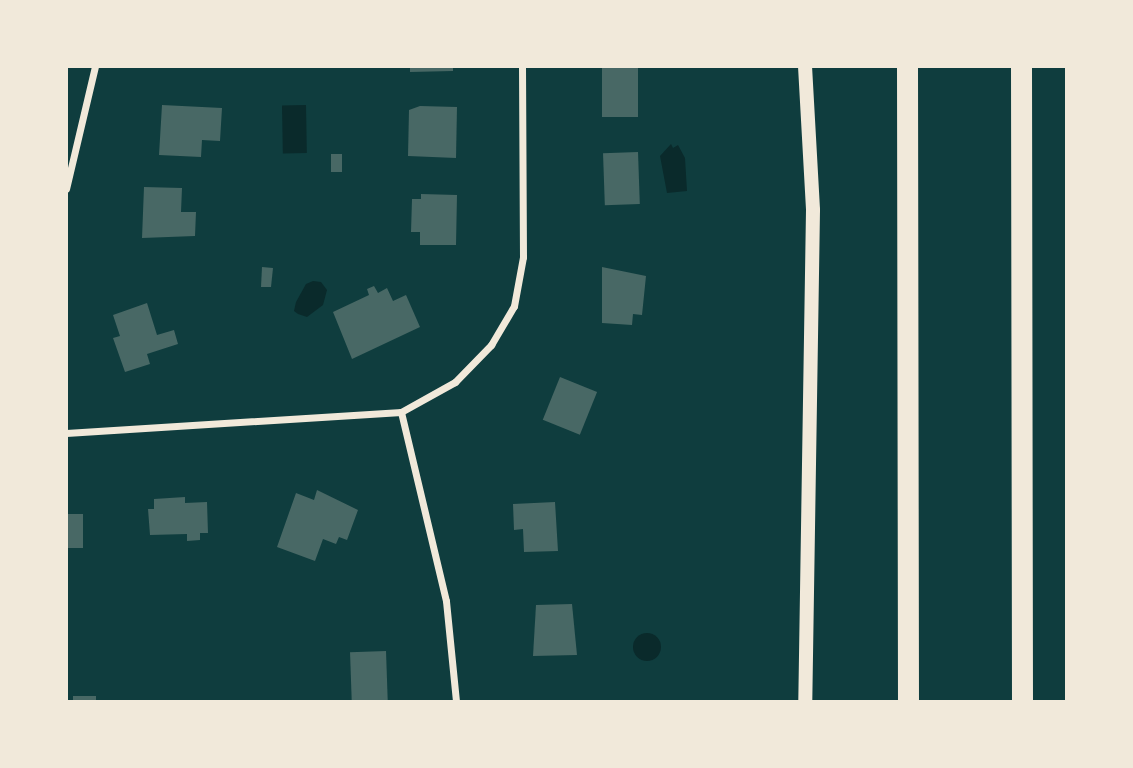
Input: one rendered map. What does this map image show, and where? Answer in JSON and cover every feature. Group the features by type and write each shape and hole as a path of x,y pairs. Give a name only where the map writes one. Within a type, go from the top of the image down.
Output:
{"highway":[{"path":"907,66 908,702"},
{"path":"1021,66 1023,702"}],"main road":[{"path":"805,66 813,210 805,702"}],"street":[{"path":"66,189 95,66"},
{"path":"66,433 401,412 455,382 491,345 514,306 523,257 522,66"},
{"path":"401,412 446,601 456,702"}],"water":[{"path":"282,105 306,105 307,153 283,153"},
{"path":"671,144 673,148 678,145 685,158 687,191 667,193 660,156"},
{"path":"321,282 327,290 323,305 307,317 294,311 306,284"},
{"path":"647,633 657,637 661,647 657,657 647,661 637,657 633,647 637,637"}],"building":[{"path":"410,66 453,66 453,71 410,72"},
{"path":"602,66 638,66 638,117 602,117"},
{"path":"162,105 222,108 220,141 202,140 201,157 159,155"},
{"path":"420,106 457,107 456,158 408,156 409,110"},
{"path":"638,152 640,204 605,205 603,153"},
{"path":"331,154 342,154 342,172 331,172"},
{"path":"144,187 182,188 181,212 196,212 195,236 142,238"},
{"path":"421,194 457,195 456,245 420,245 420,232 411,232 412,199 421,199"},
{"path":"262,267 273,268 271,287 261,287"},
{"path":"602,267 646,276 642,315 633,314 632,325 602,323"},
{"path":"374,286 378,293 387,288 393,301 406,295 420,327 352,359 333,312 369,295 367,289"},
{"path":"147,303 157,335 174,330 178,344 147,354 150,364 125,372 113,338 120,336 113,315"},
{"path":"560,377 597,392 580,435 543,420"},
{"path":"317,490 358,510 347,540 339,537 336,544 323,539 315,561 277,547 296,493 314,500"},
{"path":"185,497 185,503 207,502 208,533 200,533 200,540 187,541 187,534 150,535 148,509 154,509 154,499"},
{"path":"555,502 558,551 524,552 523,529 514,530 513,504"},
{"path":"66,514 83,514 83,548 66,548"},
{"path":"572,604 577,655 533,656 536,605"},
{"path":"386,651 388,702 352,702 350,652"},
{"path":"73,696 96,696 96,702 73,702"}]}
